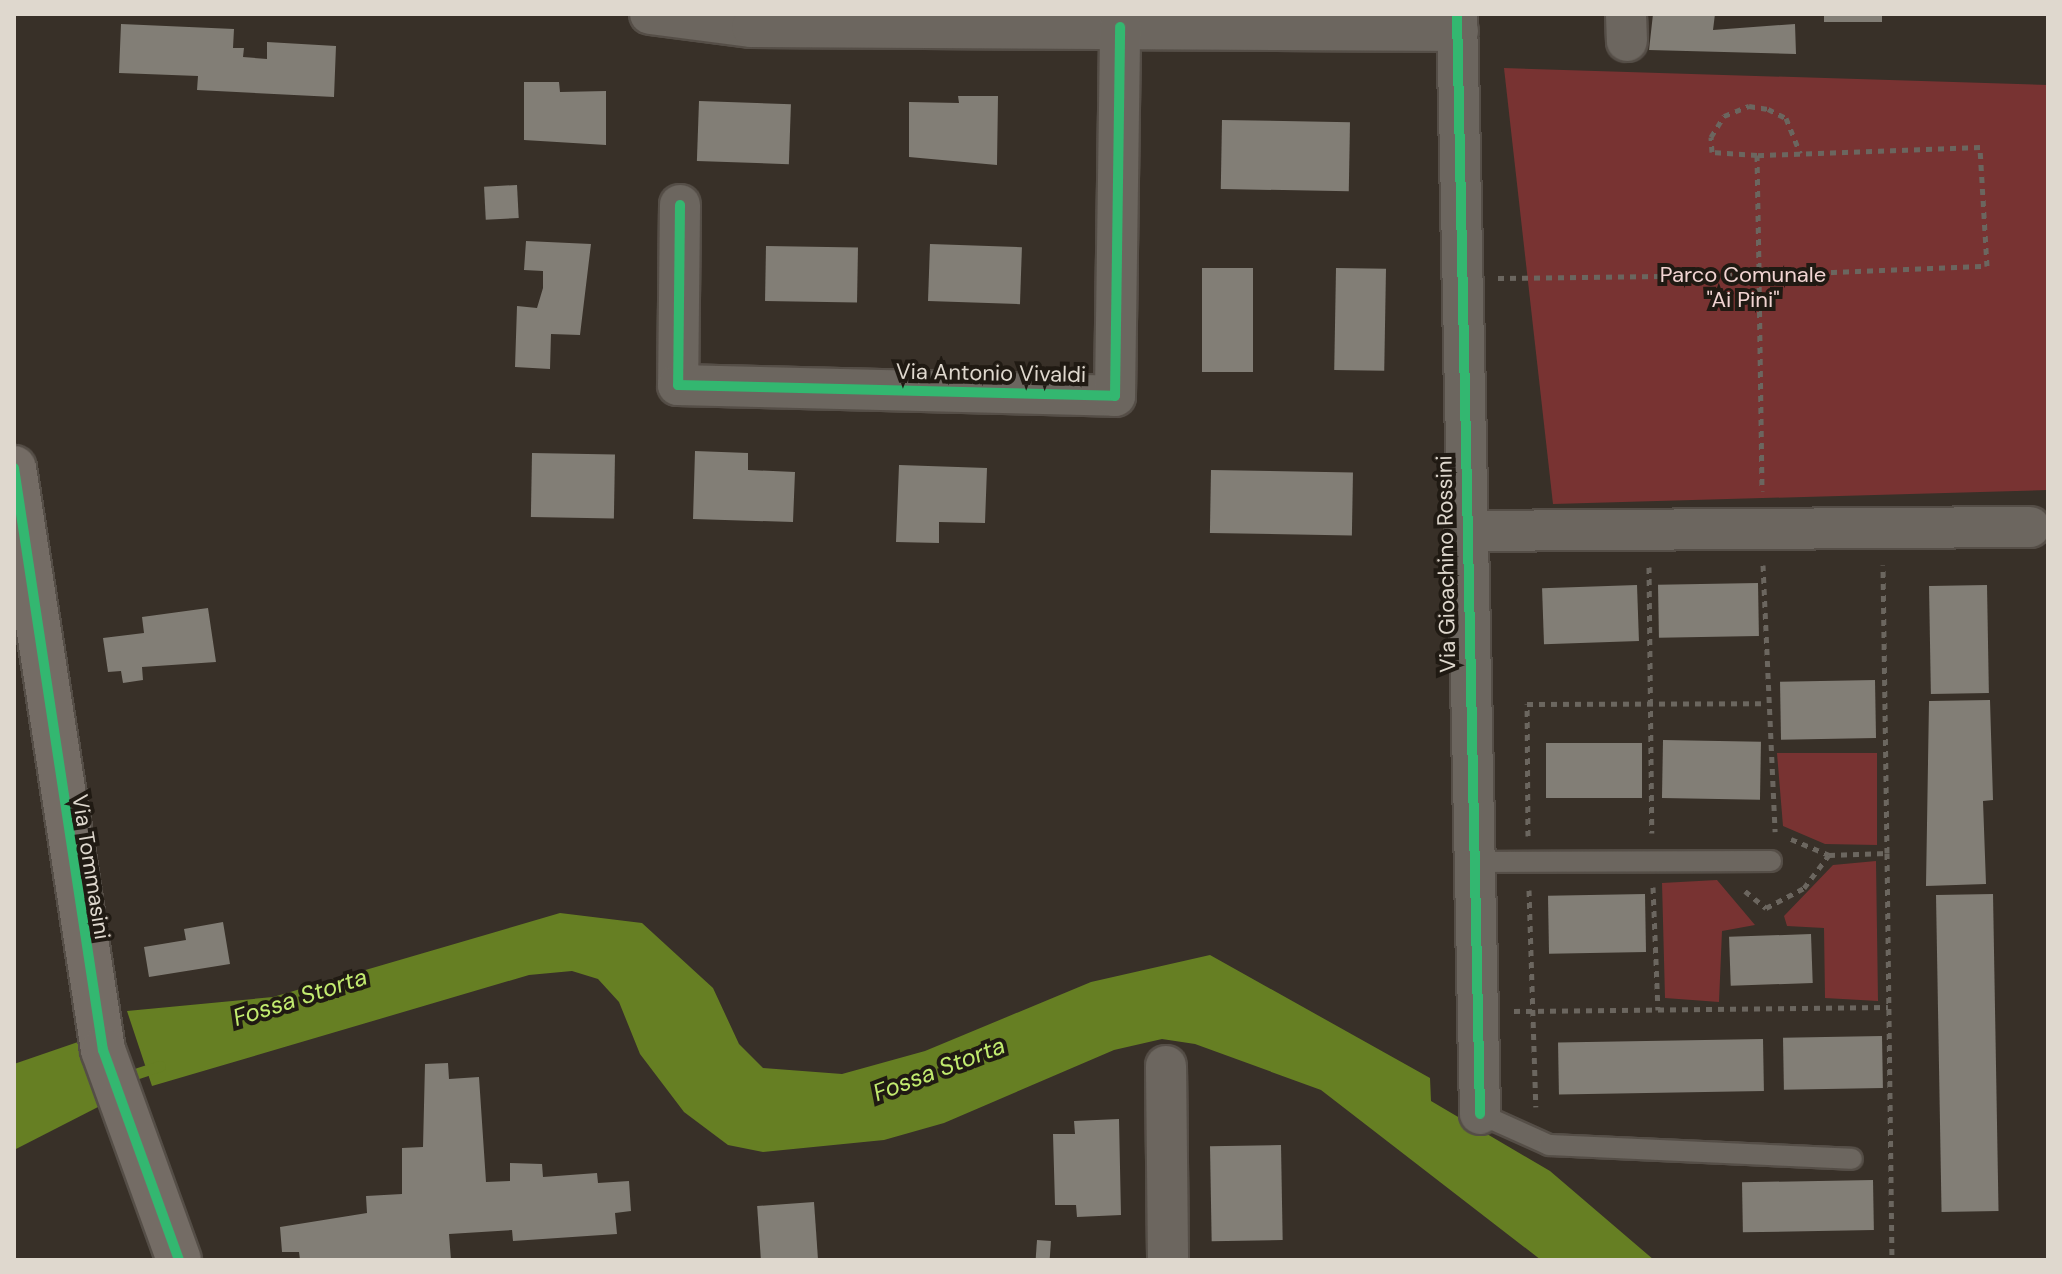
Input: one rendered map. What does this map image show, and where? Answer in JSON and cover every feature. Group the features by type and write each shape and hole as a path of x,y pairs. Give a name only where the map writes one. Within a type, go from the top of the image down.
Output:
{"street":[{"path":"650,14 752,27 1458,23"},
{"name":"Via Gioachino Rossini","path":"1458,23 1465,531 1480,1114"},
{"name":"Via Antonio Vivaldi","path":"680,205 678,385 1115,396 1120,27"},
{"name":"Via Tommasini","path":"14,468 103,1050 179,1260"},
{"name":"Via Gioachino Rossini","path":"1465,531 1762,526 2030,527"},
{"path":"1166,1066 1168,1260"}],"lane":[{"path":"1473,862 1771,861"},
{"path":"1480,1114 1549,1145 1852,1159"}],"path":[{"path":"1461,279 1759,275 1987,266 1980,147 1757,155 1712,152 1711,137 1724,116 1749,106 1768,109 1786,118 1800,153"},
{"path":"1757,155 1762,526 1771,830 1829,855 1887,853"},
{"path":"1882,526 1892,1260"},
{"path":"1649,573 1652,861 1658,1010"},
{"path":"1477,1010 1888,1007"}],"green space":[{"name":"Parco Comunale \"Ai Pini\"","path":"1504,68 2048,85 2048,490 1553,504"},
{"path":"1777,753 1877,753 1877,845 1825,844 1783,826"},
{"path":"1876,861 1878,1001 1825,998 1824,928 1787,926 1784,916 1833,865"},
{"path":"1717,880 1755,925 1722,931 1719,1002 1665,998 1662,883"}],"water":[{"path":"560,913 642,923 713,988 739,1044 763,1068 842,1074 925,1051 1091,982 1210,955 1430,1078 1431,1101 1550,1171 1654,1260 1541,1260 1321,1090 1195,1044 1162,1039 1114,1050 944,1123 884,1140 763,1152 728,1145 684,1112 640,1054 619,1002 598,979 572,971 529,975 152,1086 127,1011 273,997"},
{"path":"78,1042 100,1106 14,1150 14,1064"}],"building":[{"path":"1653,14 1715,14 1713,30 1795,24 1796,54 1649,50"},
{"path":"1824,14 1882,14 1882,22 1824,22"},
{"path":"121,24 234,29 233,48 244,48 243,57 267,59 267,42 336,46 334,97 197,90 198,76 119,73"},
{"path":"524,82 559,82 560,92 606,91 606,145 524,140"},
{"path":"958,96 998,96 997,165 909,157 909,102 959,103"},
{"path":"699,101 791,104 789,164 697,161"},
{"path":"1222,120 1350,122 1349,191 1221,189"},
{"path":"517,185 519,218 486,220 484,187"},
{"path":"526,241 591,244 580,335 551,334 550,369 515,367 517,306 537,308 543,288 543,271 524,270"},
{"path":"930,244 1022,247 1020,304 928,301"},
{"path":"766,246 858,248 857,303 765,301"},
{"path":"1202,268 1253,268 1253,372 1202,372"},
{"path":"1336,268 1386,269 1384,371 1334,370"},
{"path":"695,451 748,453 748,470 795,472 793,522 693,519"},
{"path":"532,453 615,454 614,518 531,517"},
{"path":"899,465 987,468 985,523 939,522 939,543 896,542"},
{"path":"1211,470 1353,472 1352,535 1210,533"},
{"path":"1758,583 1759,636 1659,638 1658,585"},
{"path":"1637,585 1639,641 1544,644 1542,588"},
{"path":"1987,585 1989,693 1931,694 1929,586"},
{"path":"208,608 216,662 142,667 143,680 123,683 121,671 108,672 103,638 144,633 142,617"},
{"path":"1875,680 1876,738 1781,740 1780,682"},
{"path":"1990,700 1993,800 1983,801 1986,884 1926,886 1929,701"},
{"path":"1663,740 1761,742 1760,800 1662,798"},
{"path":"1546,743 1642,743 1642,798 1546,798"},
{"path":"1645,894 1646,952 1549,954 1548,896"},
{"path":"1993,894 1999,1211 1942,1212 1936,895"},
{"path":"223,922 230,964 149,977 144,947 186,940 184,929"},
{"path":"1811,934 1813,983 1731,986 1729,937"},
{"path":"1882,1036 1883,1088 1784,1090 1783,1038"},
{"path":"1763,1039 1764,1091 1559,1095 1558,1043"},
{"path":"448,1063 449,1079 479,1077 486,1182 510,1181 510,1163 542,1164 543,1177 597,1173 598,1183 629,1181 631,1211 615,1213 617,1234 513,1241 512,1230 449,1234 451,1260 300,1260 299,1252 282,1252 280,1227 367,1213 366,1196 402,1194 402,1148 423,1147 425,1064"},
{"path":"1119,1119 1121,1215 1077,1217 1076,1205 1055,1205 1053,1134 1075,1134 1074,1121"},
{"path":"1281,1145 1283,1240 1212,1241 1210,1146"},
{"path":"1873,1180 1874,1230 1743,1232 1742,1182"},
{"path":"814,1202 818,1260 761,1260 757,1206"},
{"path":"1037,1240 1051,1241 1050,1260 1036,1260"}],"waterway":[{"name":"Fossa Storta","path":"138,1073 160,1066"}],"cycle path":[{"path":"1457,14 1480,1114"},
{"path":"680,205 678,385 1115,396 1120,27"},
{"path":"14,468 103,1050 179,1260"}]}
